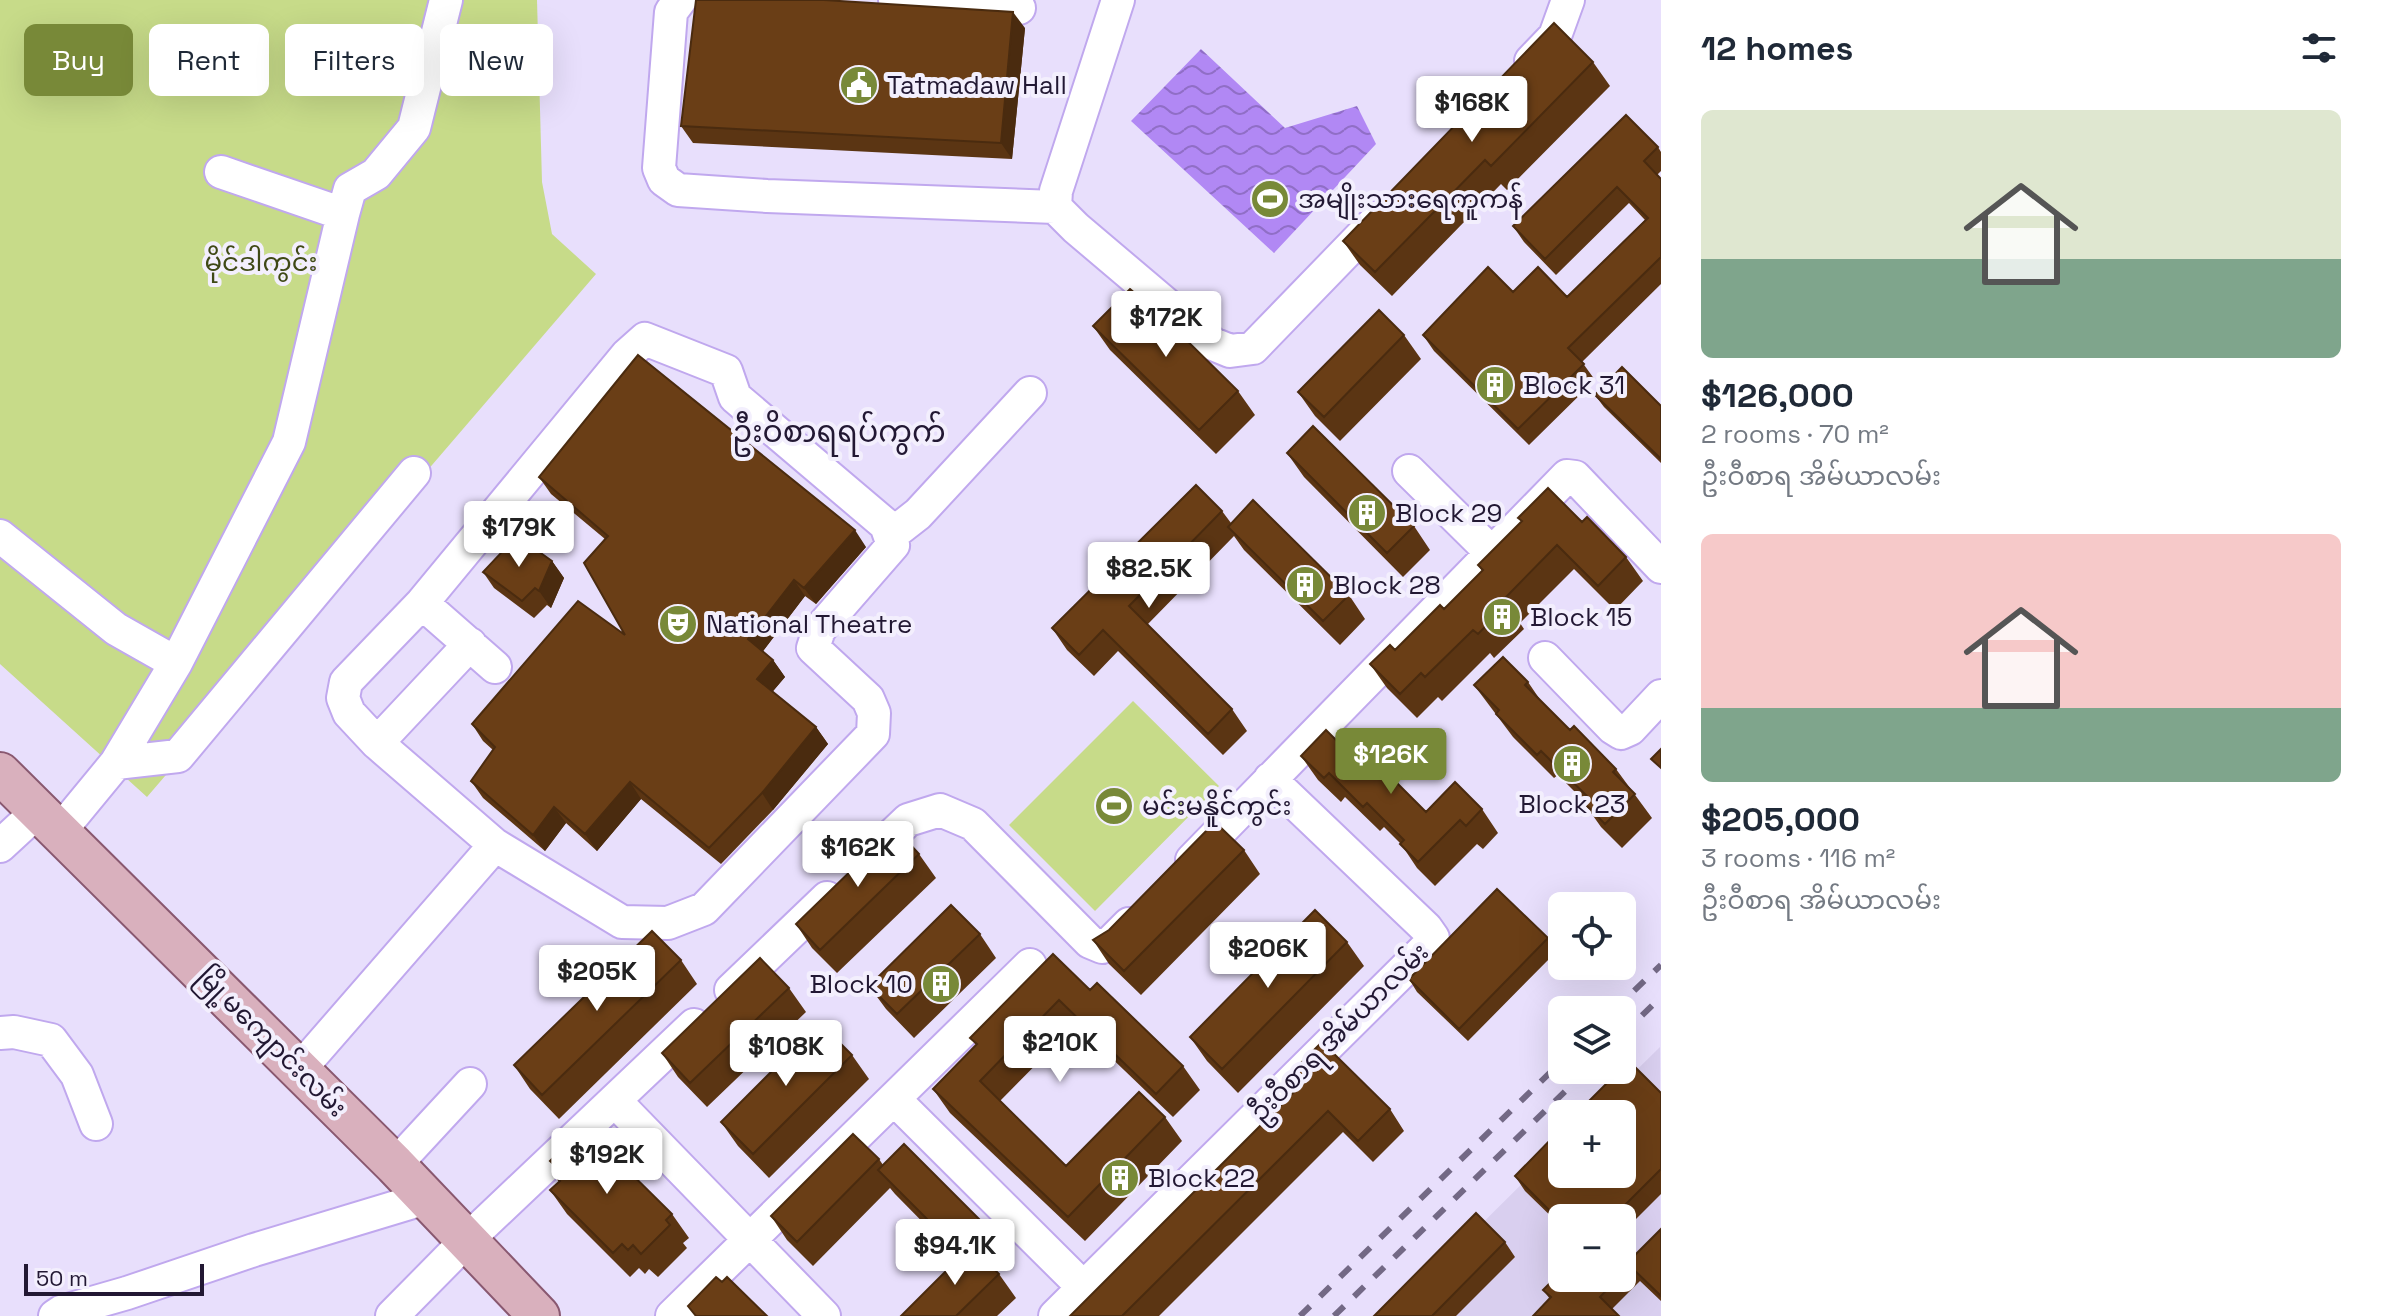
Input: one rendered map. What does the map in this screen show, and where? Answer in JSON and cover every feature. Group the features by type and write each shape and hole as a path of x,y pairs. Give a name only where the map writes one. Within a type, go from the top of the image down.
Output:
{"main road":[{"name":"မြို့မကျောင်းလမ်း","path":"0,773 300,1069 539,1316"}],"street":[{"path":"0,846 50,820 116,763 176,663 289,442 350,189 376,174 414,128 446,0"},
{"path":"680,0 671,12 659,168 664,180 678,190 1055,207 1213,344 1230,351 1253,348 1404,192"},
{"path":"895,0 1019,8"},
{"path":"1055,207 1056,191 1118,0"},
{"path":"1512,81 1555,36 1568,0"},
{"path":"221,172 343,214"},
{"path":"645,339 726,371 735,397 878,517 891,535 893,545 819,630 813,648 868,699 874,713 873,734 704,909 668,923 622,922 495,845 377,743 349,713 343,698 346,682 422,603 627,355 645,339"},
{"path":"891,535 918,514 1030,393"},
{"path":"1409,471 1492,553"},
{"path":"116,763 178,756 414,473"},
{"path":"392,1316 466,1241 908,820 940,810 973,824 1090,942 1102,947 1112,941 1567,476 1575,477 1661,567"},
{"path":"0,536 116,629 176,663"},
{"path":"422,603 495,667"},
{"path":"377,743 470,644"},
{"path":"1545,658 1621,733 1630,729 1661,696"},
{"name":"ဦးဝီစာရ အိမ်ယာလမ်း","path":"1055,1316 1433,938 1270,779"},
{"path":"300,1069 495,845"},
{"path":"672,1316 1030,965"},
{"path":"0,1033 14,1032 51,1040 77,1075 96,1124"},
{"path":"395,1165 470,1084"},
{"path":"894,1099 1083,1287"},
{"path":"615,1101 824,1316"},
{"path":"55,1316 254,1250 426,1198"}],"shaded area":[{"path":"1660,1047 1661,1316 1389,1316 1548,1158 1548,1188 1636,1188 1636,1100 1606,1100 1622,1084 1636,1084 1636,1071"}],"green space":[{"name":"မိုင်ဒါကွင်း","path":"0,0 537,0 538,24 440,24 440,96 540,96 542,182 552,234 596,274 147,797 0,664"},
{"name":"မင်းမနိူင်ကွင်း","path":"1133,701 1219,786 1095,911 1009,825"}],"water":[{"name":"အမျိုးသားရေကူကန်","path":"1201,49 1285,128 1357,106 1376,144 1274,253 1131,121"}],"building":[{"name":"Tatmadaw Hall","path":"696,0 824,0 1013,12 1001,143 681,126"},
{"path":"1554,23 1593,62 1491,166 1485,160 1375,272 1343,241"},
{"path":"1626,115 1658,147 1644,161 1661,179 1661,257 1568,348 1584,364 1518,429 1423,335 1488,267 1513,292 1538,267 1567,297 1648,218 1617,187 1545,259 1513,226"},
{"path":"1130,289 1238,391 1199,430 1093,326"},
{"path":"1379,310 1404,335 1324,417 1298,392"},
{"name":"National Theatre","path":"638,355 855,530 804,588 794,580 748,639 773,660 757,679 816,727 762,793 709,848 630,782 585,834 554,807 533,835 471,781 495,747 472,724 578,601 625,635 584,563 608,536 539,477"},
{"path":"1622,367 1661,406 1661,459 1595,395"},
{"name":"Block 29","path":"1313,426 1414,526 1387,553 1287,453"},
{"path":"1196,485 1222,511 1129,606 1232,709 1208,734 1103,630 1079,655 1052,628"},
{"path":"1548,488 1582,522 1587,517 1626,557 1598,586 1557,545 1503,600 1507,605 1478,634 1473,630 1425,677 1421,673 1400,694 1370,664 1390,645 1395,650 1440,605 1444,609 1483,570 1478,565 1522,521 1518,518"},
{"name":"Block 28","path":"1253,500 1349,595 1323,621 1228,527"},
{"path":"517,536 552,561 539,591 535,588 522,601 483,572"},
{"name":"Block 23","path":"1503,657 1528,682 1525,685 1570,730 1574,726 1616,769 1613,772 1635,794 1605,824 1584,803 1589,798 1541,751 1537,755 1496,714 1499,710 1474,685"},
{"path":"1326,730 1351,755 1360,746 1426,812 1455,782 1482,809 1466,826 1460,820 1418,862 1400,844 1404,840 1367,803 1363,807 1329,773 1324,778 1301,756"},
{"path":"1661,749 1661,768 1651,759"},
{"path":"1215,822 1244,850 1124,971 1093,940 1109,930"},
{"path":"895,828 919,854 820,950 796,924"},
{"path":"1497,889 1548,938 1459,1029 1409,979"},
{"path":"951,905 980,934 897,1014 869,986"},
{"path":"1315,910 1347,942 1222,1069 1190,1037"},
{"path":"652,931 681,960 542,1095 514,1065"},
{"path":"1053,954 1090,990 1097,983 1183,1066 1156,1094 1059,1000 980,1081 1066,1166 1139,1092 1165,1117 1068,1217 933,1089 977,1044 970,1038"},
{"path":"760,958 789,988 690,1083 662,1053"},
{"path":"820,1023 852,1055 753,1154 721,1122"},
{"path":"1322,1042 1390,1109 1358,1141 1328,1111 1122,1316 1070,1316 1301,1085 1290,1074"},
{"path":"1636,1068 1661,1093 1661,1169 1626,1204 1548,1204 1548,1209 1515,1176 1548,1142 1548,1188 1636,1188 1636,1100 1590,1100 1606,1084 1636,1084"},
{"path":"579,1132 584,1137 589,1132 672,1214 666,1220 670,1225 641,1254 633,1245 628,1250 622,1244 613,1253 550,1190 560,1181 555,1176 560,1170 550,1161"},
{"path":"853,1134 879,1159 797,1242 771,1216"},
{"path":"904,1144 986,1226 960,1252 878,1170"},
{"path":"1476,1213 1505,1242 1432,1316 1374,1316"},
{"path":"1661,1229 1661,1296 1636,1272 1636,1254"},
{"path":"971,1246 999,1274 956,1316 901,1316"},
{"path":"716,1277 722,1282 727,1277 767,1316 696,1316 688,1306"},
{"path":"1548,1285 1548,1292 1605,1292 1600,1297 1619,1316 1533,1316 1551,1297 1543,1290"}],"railway":[{"path":"1629,996 1661,965"},
{"path":"1636,1021 1661,997"},
{"path":"1300,1316 1548,1075"},
{"path":"1334,1316 1573,1084"}],"place":[{"name":"Tatmadaw Hall","path":"859,85"},
{"name":"အမျိုးသားရေကူကန်","path":"1270,199"},
{"name":"Block 31","path":"1495,385"},
{"name":"Block 29","path":"1367,513"},
{"name":"Block 28","path":"1305,585"},
{"name":"Block 15","path":"1502,617"},
{"name":"National Theatre","path":"678,624"},
{"name":"Block 23","path":"1572,764"},
{"name":"မင်းမနိူင်ကွင်း","path":"1114,806"},
{"name":"Block 10","path":"941,984"},
{"name":"Block 22","path":"1120,1178"}],"district":[{"name":"ဦးဝိစာရရပ်ကွက်","path":"839,432"}]}
